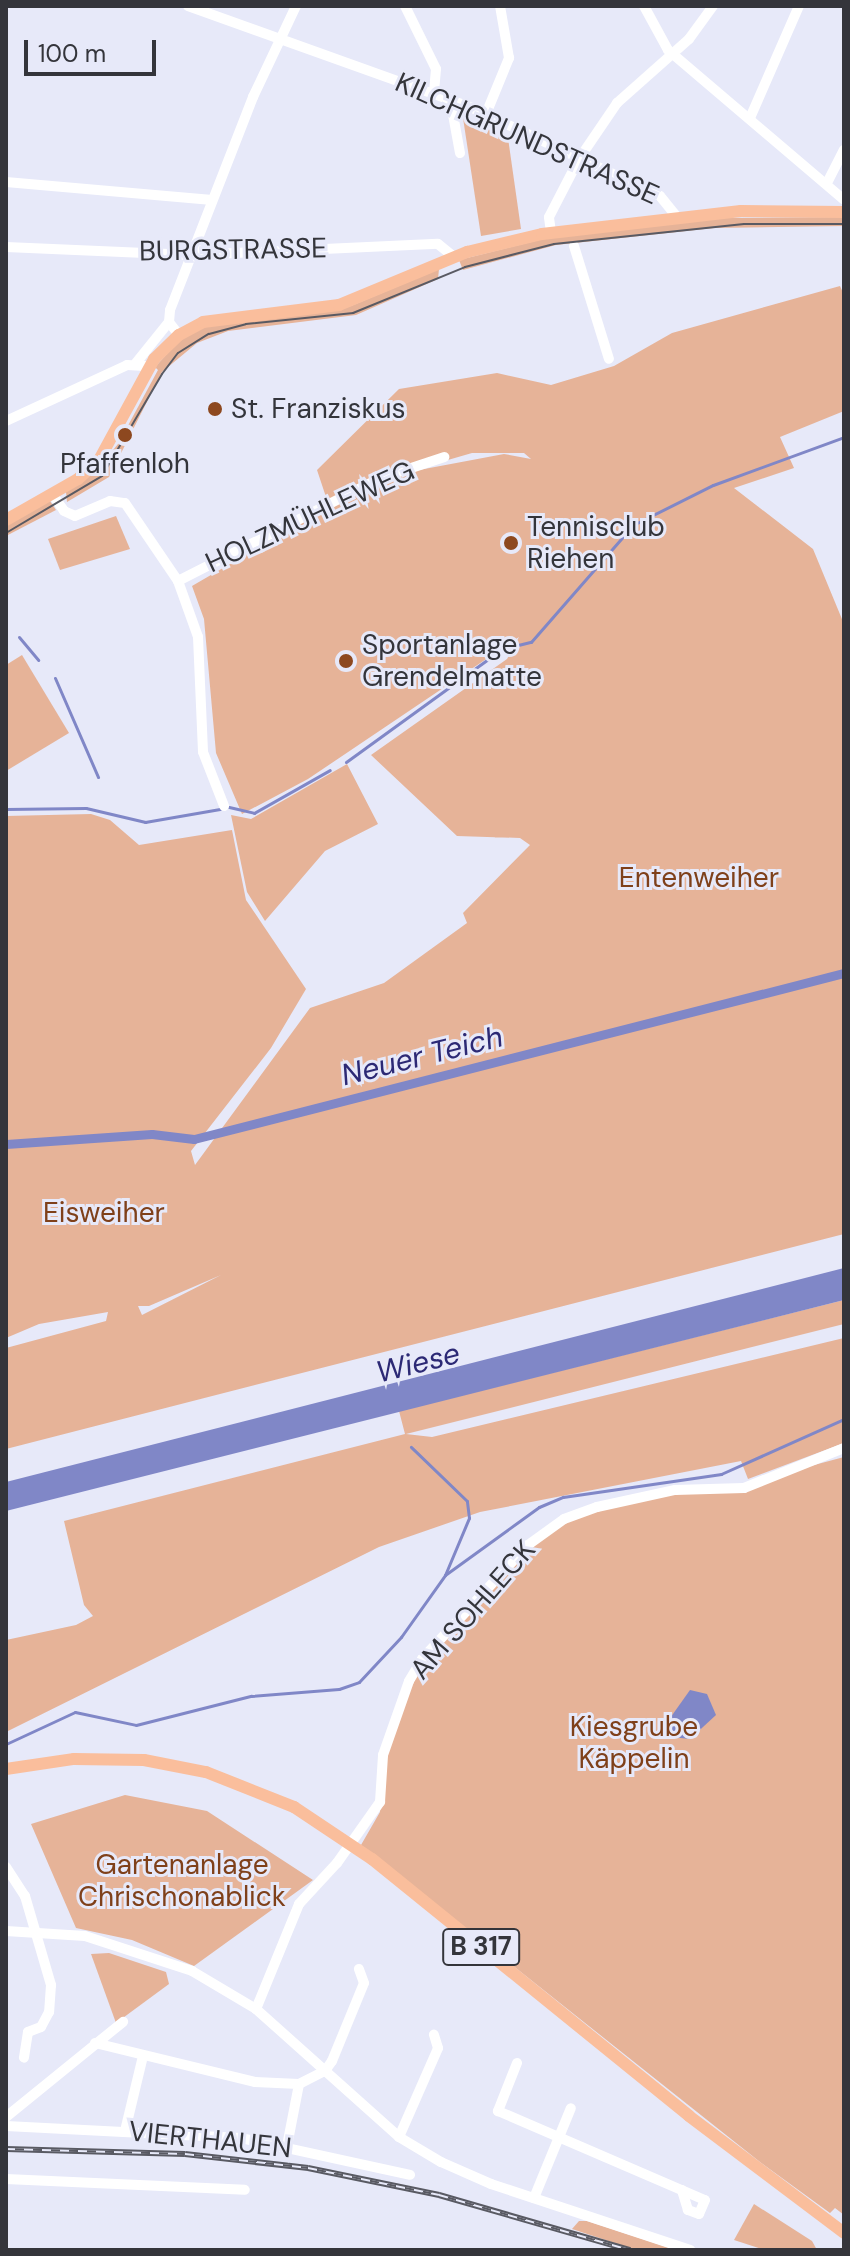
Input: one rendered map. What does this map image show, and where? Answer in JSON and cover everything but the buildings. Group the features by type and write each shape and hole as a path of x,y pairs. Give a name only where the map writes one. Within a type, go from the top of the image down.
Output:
{"main road":[{"path":"6,520 53,495 99,460 149,366 179,335 235,314 339,305 454,257 551,232 741,211 844,212"},
{"name":"B 317","path":"6,1769 74,1759 144,1760 206,1772 266,1793 321,1822 844,2233"}],"street":[{"name":"KILCHGRUNDSTRASSE","path":"188,6 450,98 660,196 678,218"},
{"path":"6,421 136,363 169,322 212,200 296,6"},
{"path":"405,6 436,69 434,92"},
{"path":"486,114 509,58 500,6"},
{"path":"644,6 672,53 828,181 844,200"},
{"path":"551,232 549,217 579,159 623,97 699,27 713,6"},
{"path":"750,118 799,6"},
{"path":"450,98 460,153"},
{"path":"828,181 844,150"},
{"path":"6,182 212,200"},
{"name":"BURGSTRASSE","path":"6,247 192,255 438,244 454,257"},
{"path":"574,246 609,359"},
{"path":"169,322 179,335"},
{"path":"136,363 149,366"},
{"name":"HOLZMÜHLEWEG","path":"178,581 378,479 444,457"},
{"path":"53,495 72,515 110,501 125,503 178,581 198,637 203,752 224,806"},
{"name":"AM SOHLECK","path":"256,2009 299,1904 329,1872 376,1809 383,1791 383,1755 409,1681 422,1659 541,1533 597,1507 650,1495 744,1488 844,1448"},
{"path":"6,1867 25,1896 52,1998 46,2021 28,2032 24,2058"},
{"path":"6,1931 85,1936 137,1950 192,1971 256,2009 399,2137 491,2184 690,2250"},
{"path":"95,2043 255,2082 299,2084 325,2071 364,1983 359,1969"},
{"path":"6,2117 123,2022"},
{"path":"399,2137 438,2048 434,2035"},
{"path":"125,2131 143,2056"},
{"path":"517,2063 498,2111 682,2190"},
{"path":"287,2146 299,2084"},
{"path":"534,2198 571,2108"},
{"name":"VIERTHAUEN","path":"6,2126 125,2131 287,2146 410,2175"},
{"path":"6,2179 245,2190"}],"green space":[{"path":"463,118 508,138 521,229 481,236"},
{"path":"844,217 844,226 714,228 556,245 463,270 459,260 555,236 718,218"},
{"path":"439,269 438,279 356,315 228,331 197,343 162,372 109,477 67,502 66,492 96,471 118,444 158,370 155,367 180,340 205,327 351,306"},
{"path":"840,286 844,295 844,411 780,437 794,468 734,488 813,549 844,624 844,1234 6,1449 6,1348 106,1321 108,1312 39,1324 6,1338 6,816 91,814 110,820 139,845 232,830 246,900 306,989 271,1048 191,1151 195,1165 310,1008 384,983 467,923 463,913 530,845 520,838 457,836 371,755 507,659 519,637 308,779 242,814 216,753 204,619 192,586 329,506 317,470 399,389 497,373 551,385 614,366 672,333","holes":["472,453 524,453 531,459 504,454 403,473","221,1275 142,1315 138,1306 149,1306"]},
{"path":"50,501 56,510 6,536 6,525"},
{"path":"116,516 130,549 60,570 48,539"},
{"path":"22,655 69,733 6,771 6,665"},
{"path":"347,764 378,824 325,851 265,921 247,892 231,815 251,819"},
{"path":"844,1300 844,1324 406,1434 432,1437 844,1338 844,1443 748,1479 741,1461 480,1512 379,1547 6,1732 6,1640 76,1625 93,1616 84,1605 64,1521 405,1434 399,1411"},
{"name":"Kiesgrube Käppelin","path":"844,1457 844,2215 835,2208 830,2213 760,2162 361,1845 380,1812 382,1768 409,1681 528,1545 564,1519 650,1495 710,1493"},
{"name":"Gartenanlage Chrischonablick","path":"125,1795 207,1811 313,1880 194,1966 132,1940 76,1928 31,1824"},
{"path":"109,1953 166,1972 169,1984 116,2023 91,1954"},
{"path":"754,2204 812,2241 817,2250 765,2250 734,2240"},
{"path":"579,2221 676,2250 636,2250 572,2229"}],"water":[{"name":"Wiese","path":"844,1268 844,1300 6,1511 6,1482"},
{"path":"690,1690 707,1694 716,1715 690,1739 671,1737 663,1728"}],"waterway":[{"path":"346,762 502,649 531,642 633,525 713,485 844,437"},
{"path":"19,637 38,660"},
{"path":"55,678 98,777"},
{"path":"229,807 254,813 330,770"},
{"path":"6,809 86,808 145,822 220,809"},
{"name":"Neuer Teich","path":"6,1144 152,1134 194,1139 844,973"},
{"path":"445,1575 539,1507 563,1497 721,1474 844,1419"},
{"path":"6,1744 75,1712 136,1725 251,1696 339,1689 359,1682 401,1637 445,1575 469,1518 467,1501 411,1447"}],"tram line":[{"path":"6,533 102,476 162,374 178,353 209,334 246,324 353,313 465,267 554,244 744,224 844,224"}],"railway":[{"path":"6,2149 185,2154 308,2168 439,2195 630,2250"}],"place":[{"name":"St. Franziskus","path":"215,409"},
{"name":"Pfaffenloh","path":"125,435"},
{"name":"Tennisclub Riehen","path":"511,543"},
{"name":"Sportanlage Grendelmatte","path":"346,661"}],"park label":[{"name":"Entenweiher","path":"699,878"},
{"name":"Eisweiher","path":"104,1213"}]}
